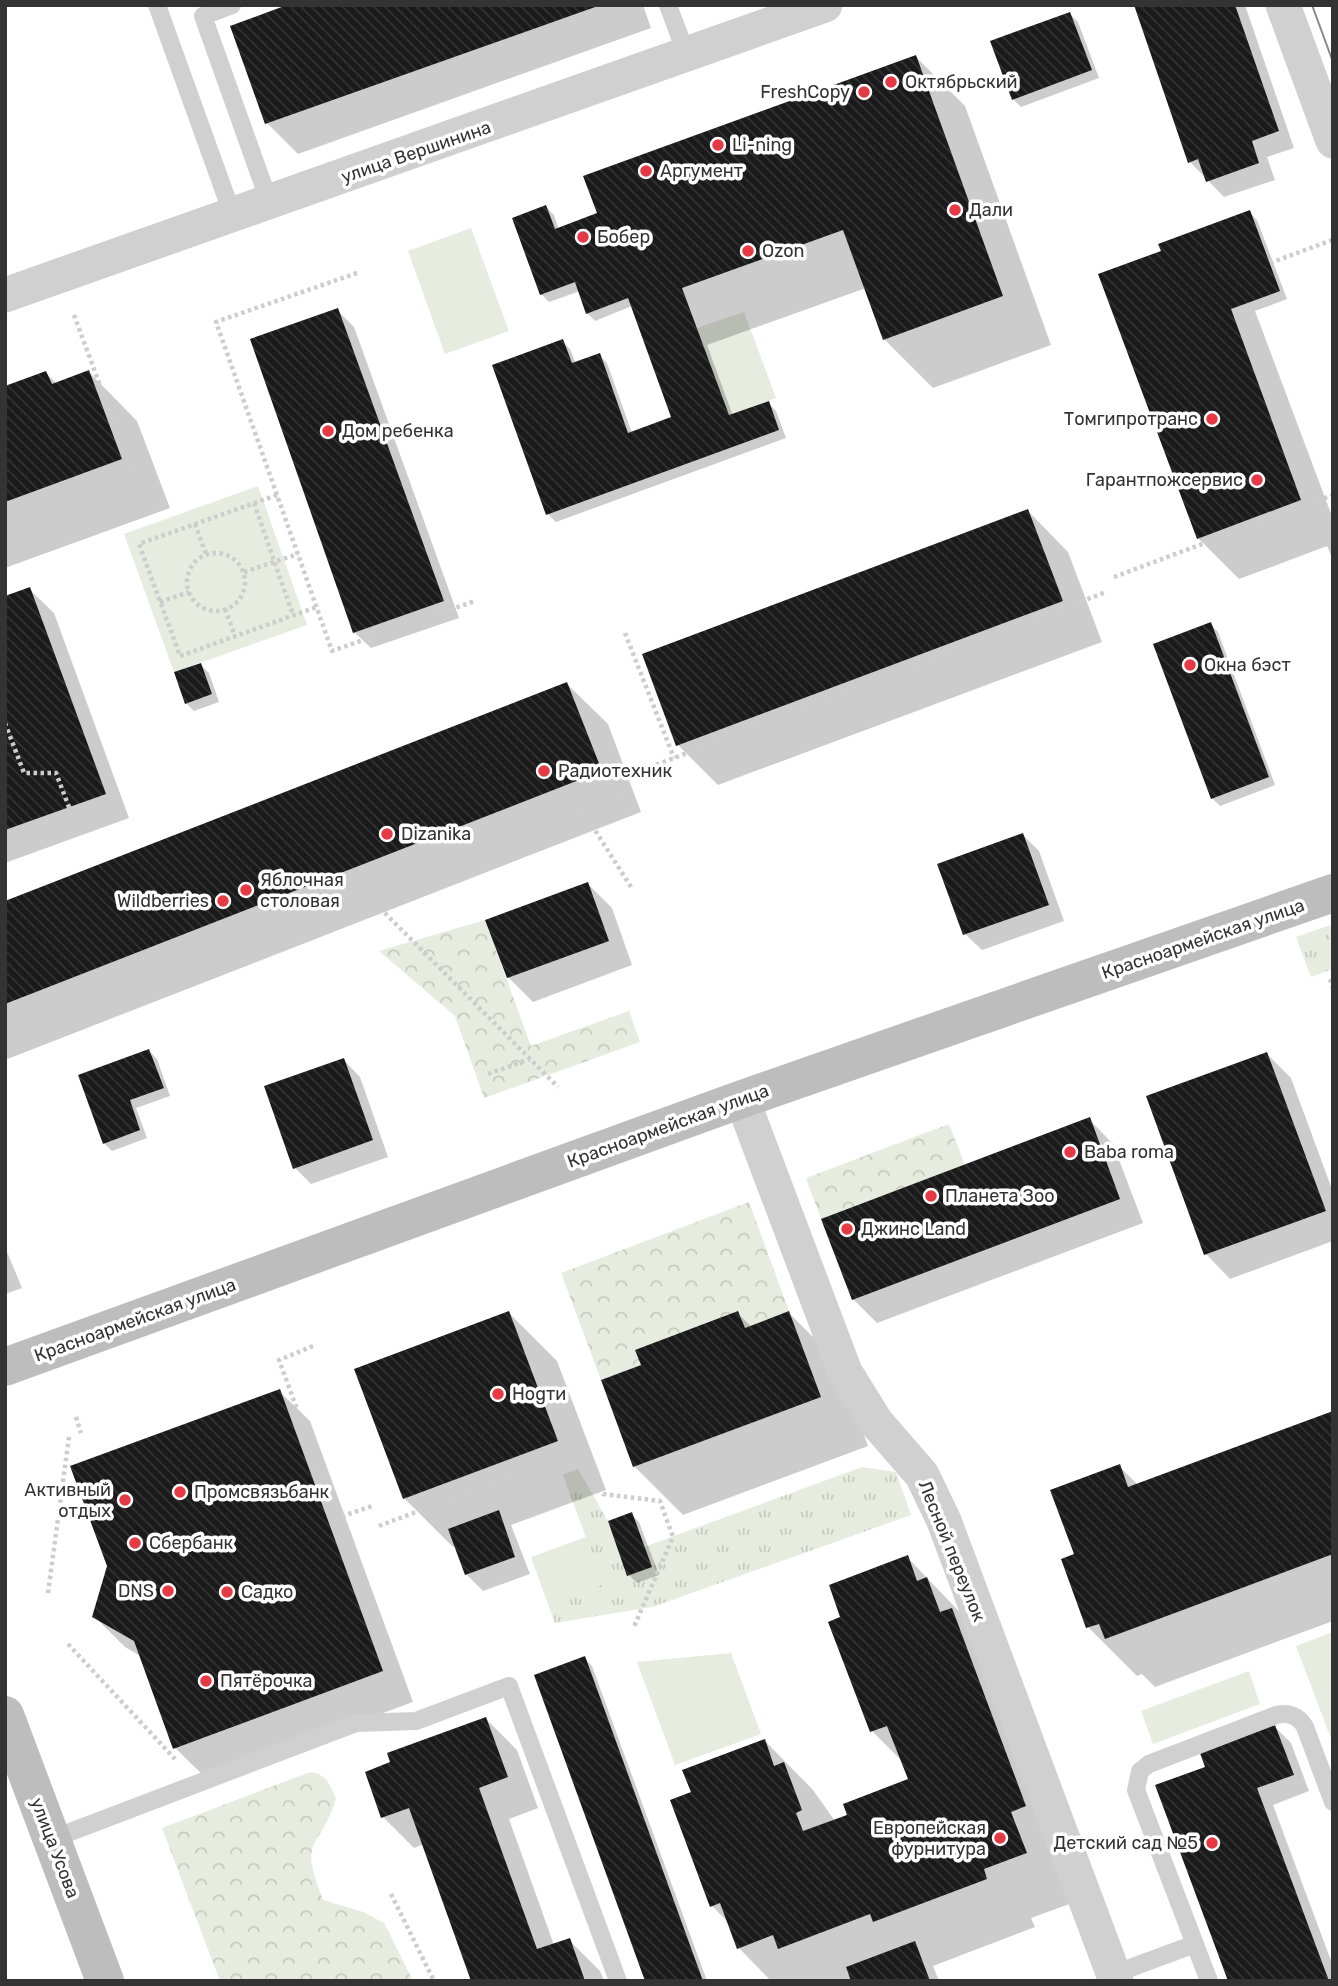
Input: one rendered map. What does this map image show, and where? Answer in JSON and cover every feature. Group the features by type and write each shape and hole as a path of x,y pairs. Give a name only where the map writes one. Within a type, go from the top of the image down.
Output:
{"main road":[{"name":"Красноармейская улица","path":"5,1367 742,1098 1333,893"},
{"name":"улица Усова","path":"5,1715 105,1981"}],"street":[{"name":"улица Вершинина","path":"5,295 270,204 825,5"},
{"path":"1283,5 1333,141"},
{"name":"Лесной переулок","path":"742,1098 845,1372 876,1422 922,1475 944,1521 1115,1977"}],"lane":[{"path":"158,5 233,216"},
{"path":"232,5 203,16 270,204"},
{"path":"668,5 687,56"},
{"path":"52,1839 356,1723 416,1721 509,1686 618,1981"},
{"path":"1209,1981 1136,1790 1136,1777 1144,1767 1276,1715 1290,1714 1302,1721 1305,1727 1333,1801"},
{"path":"1115,1977 1195,1944"}],"path":[{"path":"1270,263 1332,240"},
{"path":"357,273 216,322 332,651 475,601"},
{"path":"73,311 138,488"},
{"path":"277,495 139,544 180,656 317,607"},
{"path":"1114,577 1333,495"},
{"path":"254,503 293,615"},
{"path":"195,524 206,554"},
{"path":"206,554 225,554 234,559 244,572 243,594 238,602 225,609 211,611 202,608 189,592 187,575 191,566 206,554"},
{"path":"244,572 298,554"},
{"path":"160,602 189,592"},
{"path":"631,775 1106,592"},
{"path":"225,609 235,636"},
{"path":"625,633 674,758"},
{"path":"5,723 24,773 56,773 75,823"},
{"path":"631,792 582,810 633,890"},
{"path":"365,893 558,1087"},
{"path":"1330,979 1333,988"},
{"path":"488,1074 530,1059"},
{"path":"313,1346 279,1360 337,1518 372,1506"},
{"path":"76,1417 81,1433"},
{"path":"48,1593 69,1437"},
{"path":"586,1448 603,1494 660,1501 673,1537 633,1629"},
{"path":"379,1526 526,1471"},
{"path":"68,1644 197,1783"},
{"path":"391,1894 434,1981"}],"green space":[{"path":"471,228 509,331 445,354 408,251"},
{"path":"744,312 776,398 729,415 697,328"},
{"path":"258,486 307,625 174,672 124,534"},
{"path":"485,920 531,1046 629,1011 640,1042 484,1098 455,1016 379,951"},
{"path":"1333,924 1333,969 1311,977 1296,937"},
{"path":"949,1124 965,1165 821,1219 806,1178"},
{"path":"749,1202 789,1311 745,1328 738,1312 636,1350 641,1365 601,1380 561,1273"},
{"path":"862,1467 896,1472 911,1515 652,1607 555,1623 548,1604 603,1584 563,1475 578,1469 608,1521 628,1575 644,1547"},
{"path":"586,1537 603,1584 548,1604 531,1557"},
{"path":"1333,1632 1333,1744 1296,1646"},
{"path":"731,1653 761,1734 675,1765 637,1662"},
{"path":"1249,1671 1260,1704 1153,1744 1141,1711"},
{"path":"310,1772 324,1778 336,1799 311,1854 323,1900 363,1912 384,1923 413,1981 220,1981 162,1828"}],"building":[{"path":"287,5 598,6 265,124 230,26"},
{"path":"1134,5 1235,5 1279,131 1252,141 1259,163 1206,182 1198,159 1188,163"},
{"path":"1070,12 1092,70 1012,100 990,41"},
{"path":"916,55 1003,296 883,340 843,230 682,288 729,415 769,401 779,430 546,515 492,365 563,339 572,363 600,353 628,433 671,417 628,298 586,314 575,282 540,295 512,218 546,205 555,229 597,213 583,176"},
{"name":"Томгипротранс","path":"1250,210 1280,291 1231,309 1301,500 1197,539 1098,274 1161,251 1158,244"},
{"path":"338,308 444,601 353,633 250,339"},
{"path":"89,370 122,459 5,502 5,386 46,371 52,384"},
{"path":"1028,509 1063,601 676,746 642,654"},
{"path":"30,587 106,794 5,830 5,596"},
{"path":"1211,622 1269,777 1211,799 1153,644"},
{"path":"201,663 212,694 185,704 174,672"},
{"path":"567,682 602,771 5,1004 5,901"},
{"path":"1023,833 1049,905 963,935 937,864"},
{"path":"588,882 609,941 507,978 485,920"},
{"path":"149,1049 164,1088 130,1100 140,1130 103,1144 78,1075"},
{"path":"1267,1052 1326,1211 1204,1255 1146,1096"},
{"path":"344,1058 373,1140 293,1169 264,1086"},
{"path":"1090,1117 1120,1199 852,1300 821,1219"},
{"path":"509,1311 558,1441 403,1499 354,1369"},
{"path":"738,1311 745,1328 789,1311 821,1397 633,1467 601,1380 641,1365 635,1350"},
{"name":"Садко","path":"280,1389 383,1671 173,1749 134,1641 92,1617 107,1566 70,1466"},
{"path":"1333,1411 1333,1554 1105,1639 1099,1624 1086,1628 1061,1559 1074,1554 1050,1490 1120,1464 1128,1487"},
{"path":"499,1510 515,1557 465,1575 448,1529"},
{"path":"632,1512 652,1567 627,1576 608,1521"},
{"path":"908,1555 917,1581 927,1577 940,1612 952,1608 1026,1806 1011,1812 1027,1853 984,1869 987,1879 873,1922 870,1914 778,1949 773,1935 737,1949 720,1903 710,1907 670,1800 691,1792 682,1770 765,1739 774,1766 784,1762 802,1810 796,1813 803,1831 847,1815 843,1804 908,1779 887,1726 870,1732 828,1622 840,1617 829,1585"},
{"path":"585,1656 703,1981 645,1981 534,1675"},
{"path":"486,1717 508,1777 479,1788 537,1949 570,1938 585,1981 471,1981 409,1808 381,1818 365,1772 390,1762 387,1753"},
{"path":"1275,1725 1294,1775 1257,1788 1329,1981 1228,1981 1155,1785 1205,1767 1200,1753"},
{"path":"915,1941 930,1981 851,1981 846,1967"}],"tram line":[{"path":"1312,5 1333,62"}],"place":[{"name":"Октябрьский","path":"891,82"},
{"name":"FreshCopy","path":"864,92"},
{"name":"Li-ning","path":"718,145"},
{"name":"Аргумент","path":"646,171"},
{"name":"Дали","path":"955,210"},
{"name":"Бобер","path":"583,237"},
{"name":"Ozon","path":"748,251"},
{"name":"Томгипротранс","path":"1212,419"},
{"name":"Дом ребенка","path":"328,431"},
{"name":"Гарантпожсервис","path":"1257,480"},
{"name":"Окна бэст","path":"1190,665"},
{"name":"Радиотехник","path":"544,771"},
{"name":"Dizanika","path":"387,834"},
{"name":"Яблочная столовая","path":"246,890"},
{"name":"Wildberries","path":"223,901"},
{"name":"Baba roma","path":"1070,1152"},
{"name":"Планета Зоо","path":"931,1196"},
{"name":"Джинс Land","path":"847,1229"},
{"name":"Ноgти","path":"498,1394"},
{"name":"Промсвязьбанк","path":"180,1492"},
{"name":"Активный отдых","path":"125,1500"},
{"name":"Сбербанк","path":"135,1543"},
{"name":"DNS","path":"168,1591"},
{"name":"Садко","path":"227,1592"},
{"name":"Пятёрочка","path":"206,1681"},
{"name":"Европейская фурнитура","path":"1000,1838"},
{"name":"Детский сад №5","path":"1212,1843"}]}
